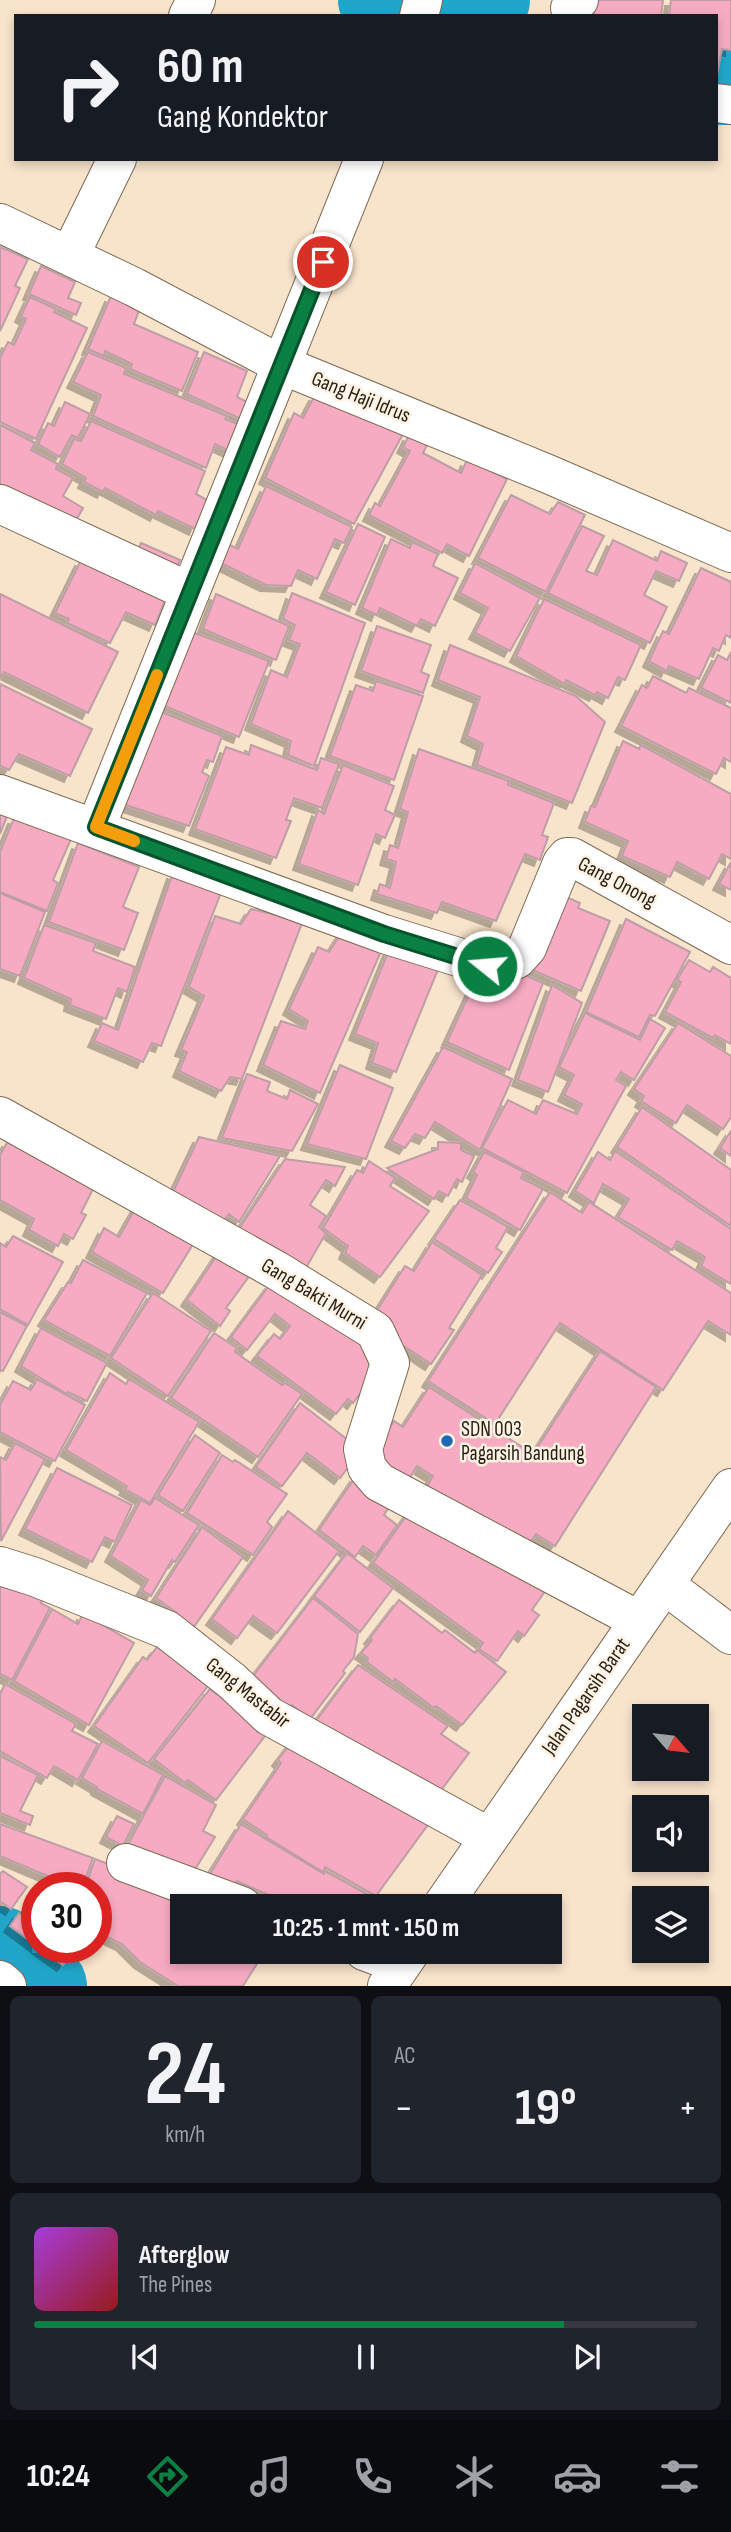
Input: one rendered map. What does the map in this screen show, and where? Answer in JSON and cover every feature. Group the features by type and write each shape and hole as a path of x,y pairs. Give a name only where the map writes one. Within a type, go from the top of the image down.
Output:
{"street":[{"path":"70,255 116,161"},
{"path":"96,827 363,161"},
{"name":"Gang Haji Idrus","path":"0,223 70,255 282,365 729,549"},
{"path":"0,504 190,592"},
{"name":"Gang Onong","path":"0,794 384,934 487,966 517,959 527,948 562,863 567,857 572,857 731,945"},
{"name":"Gang Bakti Murni","path":"0,1116 276,1270 376,1331 390,1363 363,1449 367,1468 379,1482 638,1620"},
{"name":"Jalan Pagarsih Barat","path":"450,1894 731,1488"},
{"name":"Gang Mastabir","path":"0,1566 167,1630 232,1681 269,1716 489,1837"},
{"path":"665,1586 731,1636"},
{"path":"126,1863 210,1894"},
{"path":"0,1980 7,1986"}],"building":[{"path":"595,0 663,0 661,14 593,14"},
{"path":"671,0 731,0 731,50 722,49 718,70 718,14 669,14"},
{"path":"0,247 28,259 15,286 20,288 0,331"},
{"path":"41,266 75,282 68,298 81,303 76,315 29,294"},
{"path":"111,296 140,308 134,324 198,352 182,391 130,369 132,364 105,351 104,356 88,349"},
{"path":"30,297 87,328 36,439 0,422 0,358 8,342 14,345 26,319 21,316"},
{"path":"88,352 126,368 124,374 227,416 225,419 240,425 230,451 215,444 206,468 93,416 101,395 73,382"},
{"path":"204,352 247,371 237,397 249,403 243,420 187,394"},
{"path":"315,395 403,434 354,524 265,478 294,413 303,418"},
{"path":"65,402 90,414 78,438 72,435 60,457 38,444 48,423 54,426"},
{"path":"91,421 205,471 196,494 207,500 195,529 158,511 156,515 105,488 103,492 84,482 86,478 62,464 74,439 81,441"},
{"path":"0,425 35,443 31,450 58,464 56,469 73,478 63,496 83,508 74,524 0,493"},
{"path":"409,435 428,443 423,453 461,473 467,460 507,479 469,556 447,544 442,553 369,515 375,503 380,506 410,451 403,447"},
{"path":"266,486 352,527 344,543 335,539 317,579 298,570 291,586 266,585 211,558 219,540 238,549"},
{"path":"511,495 550,514 558,502 585,515 546,592 478,558"},
{"path":"358,524 385,537 355,605 326,592"},
{"path":"582,526 604,536 586,571 597,575 613,540 657,561 661,551 687,563 679,581 656,571 644,595 667,607 650,643 548,593"},
{"path":"391,539 410,548 412,542 438,554 433,566 458,578 435,626 421,619 417,626 380,608 377,615 362,608"},
{"path":"141,543 180,560 173,574 135,557"},
{"path":"81,560 169,591 155,625 126,612 110,643 67,623 69,619 55,613"},
{"path":"475,563 540,598 510,651 475,633 488,608 460,593"},
{"path":"701,568 731,582 731,638 726,635 719,651 713,648 699,679 669,666 667,671 649,661 663,631 669,634"},
{"path":"292,593 365,623 314,766 288,755 291,741 251,724 271,670 287,677 300,644 289,640 295,625 283,619"},
{"path":"0,594 118,652 88,713 4,672 0,678"},
{"path":"216,594 289,626 276,660 203,629"},
{"path":"544,599 641,645 625,680 618,677 608,698 597,692 595,695 566,680 565,684 516,656"},
{"path":"377,626 431,645 421,672 429,675 423,693 361,671"},
{"path":"179,627 269,661 239,737 158,703"},
{"path":"450,645 576,696 605,722 572,803 477,765 483,744 467,736 480,697 438,680"},
{"path":"731,652 731,703 701,688 718,655 727,660"},
{"path":"653,676 686,693 689,688 731,708 731,762 724,758 716,774 621,726 642,685 647,688"},
{"path":"376,681 423,696 394,780 330,756 356,685 373,691"},
{"path":"0,684 92,729 70,776 19,754 9,770 0,765"},
{"path":"149,707 222,736 213,762 207,760 202,772 209,776 189,826 117,802"},
{"path":"623,741 639,749 641,745 731,794 731,859 722,854 709,879 677,862 670,877 622,856 628,841 585,822 591,806 595,807"},
{"path":"251,745 317,770 321,758 339,764 322,808 294,798 286,820 291,821 276,858 195,829 226,747 249,755"},
{"path":"419,749 509,781 508,785 554,803 542,835 548,837 540,860 525,854 496,921 442,902 437,913 377,894 380,884 390,888 396,862 386,859 390,845 398,848 408,812 400,809"},
{"path":"343,765 394,786 385,810 395,815 385,838 376,834 358,885 299,864 318,810 324,814"},
{"path":"0,811 8,814 0,834"},
{"path":"14,818 78,823 53,880 58,883 47,911 0,892 0,852"},
{"path":"78,843 139,867 123,907 138,913 124,950 49,922"},
{"path":"731,862 731,890 719,884"},
{"path":"173,873 222,890 161,1046 152,1043 143,1062 94,1041 102,1023 118,1030"},
{"path":"0,893 45,912 20,976 0,969"},
{"path":"559,894 580,903 578,908 610,921 581,991 528,968"},
{"path":"251,909 304,918 242,1079 230,1077 221,1091 179,1071 187,1052 181,1050 204,996 189,987 215,916 241,924"},
{"path":"626,919 690,952 655,1016 650,1015 639,1037 586,1012"},
{"path":"44,925 96,943 93,951 135,967 127,992 118,988 106,1019 70,1005 71,999 24,978"},
{"path":"346,926 382,949 320,1093 263,1065 281,1021 305,1029 308,1021 289,1009 318,947 329,952"},
{"path":"389,950 439,967 396,1072 372,1063 378,1043 355,1034"},
{"path":"689,960 710,972 713,967 731,978 731,1044 715,1035 713,1038 665,1012 681,982 677,980"},
{"path":"515,971 543,983 509,1070 447,1042 479,973 510,983"},
{"path":"552,985 582,1003 548,1092 518,1080"},
{"path":"585,1013 640,1040 650,1019 665,1028 634,1080 621,1072 616,1080 626,1086 567,1193 482,1148 508,1100 536,1114 543,1100 577,1114 582,1104 564,1095 574,1075 559,1067"},
{"path":"678,1023 731,1056 731,1117 723,1129 687,1105 676,1123 641,1101 644,1096 634,1089"},
{"path":"443,1047 512,1079 480,1150 435,1122 425,1138 415,1134 405,1148 391,1141"},
{"path":"340,1065 393,1088 366,1159 307,1144"},
{"path":"247,1074 270,1082 267,1091 287,1099 290,1090 318,1104 292,1151 222,1138"},
{"path":"642,1107 731,1170 731,1226 617,1147"},
{"path":"731,1131 731,1156 720,1148"},
{"path":"199,1137 280,1156 239,1222 229,1214 221,1224 173,1192"},
{"path":"8,1141 94,1187 81,1213 86,1215 73,1239 64,1234 58,1246 29,1230 34,1219 0,1200 0,1155"},
{"path":"438,1142 461,1143 461,1150 474,1156 462,1182 457,1179 448,1196 439,1191 434,1199 387,1168 438,1149"},
{"path":"615,1151 731,1229 731,1284 701,1266 705,1257 677,1241 672,1250 618,1217 629,1199 603,1184 594,1203 575,1191 598,1152 610,1160"},
{"path":"484,1152 524,1172 521,1178 543,1189 520,1230 466,1198 477,1175 473,1172"},
{"path":"285,1159 345,1167 335,1186 326,1180 310,1205 326,1216 319,1227 326,1233 299,1280 235,1235"},
{"path":"369,1161 395,1178 390,1186 429,1211 380,1277 345,1253 348,1246 323,1228 357,1170 363,1173"},
{"path":"550,1192 582,1213 589,1202 731,1293 731,1335 708,1321 663,1390 560,1323 495,1424 428,1381"},
{"path":"460,1200 508,1227 496,1248 502,1252 488,1273 434,1239"},
{"path":"139,1202 198,1236 163,1293 92,1252 104,1228 119,1237"},
{"path":"13,1236 63,1262 28,1325 0,1309 0,1243 6,1247"},
{"path":"432,1242 482,1275 449,1328 454,1330 431,1364 369,1323 405,1266 414,1271"},
{"path":"221,1249 253,1271 226,1308 230,1311 220,1326 187,1300"},
{"path":"83,1260 147,1293 110,1356 44,1320 68,1282 71,1283"},
{"path":"271,1283 383,1358 364,1381 367,1384 353,1403 348,1399 336,1414 257,1356 274,1334 280,1339 290,1326 275,1314 247,1350 231,1337"},
{"path":"153,1293 211,1331 168,1396 111,1358"},
{"path":"0,1312 27,1326 3,1371 0,1370"},
{"path":"41,1328 107,1363 87,1401 68,1392 67,1394 21,1366"},
{"path":"214,1333 237,1348 235,1352 282,1385 285,1383 302,1394 258,1457 171,1398"},
{"name":"SDN 003 Pagarsih Bandung","path":"600,1351 656,1387 555,1546 536,1534 523,1553 425,1490 433,1476 417,1466 406,1484 369,1460 394,1421 403,1427 429,1387 533,1454"},
{"path":"110,1373 126,1384 129,1379 199,1422 150,1503 125,1489 127,1486 66,1450"},
{"path":"37,1379 85,1405 55,1461 0,1432 0,1405 13,1381 31,1390"},
{"path":"300,1403 361,1450 340,1478 307,1453 282,1486 256,1467"},
{"path":"195,1435 220,1453 183,1511 158,1495"},
{"path":"15,1443 45,1459 1,1541 0,1457 6,1460"},
{"path":"222,1455 233,1462 235,1460 287,1494 267,1522 272,1527 253,1555 187,1513"},
{"path":"57,1468 132,1505 115,1542 105,1537 92,1562 25,1529"},
{"path":"356,1476 393,1501 384,1515 397,1525 376,1555 363,1546 355,1557 319,1530"},
{"path":"155,1498 199,1525 175,1562 172,1560 151,1596 142,1590 148,1580 111,1556 141,1500 150,1505"},
{"path":"411,1509 550,1584 532,1610 539,1615 524,1636 518,1631 497,1661 479,1649 483,1643 373,1563"},
{"path":"288,1511 339,1551 277,1633 253,1616 237,1638 212,1619"},
{"path":"202,1527 243,1557 191,1631 174,1619 177,1613 156,1598"},
{"path":"347,1553 393,1588 360,1632 314,1596"},
{"path":"0,1571 45,1595 41,1603 50,1608 12,1680 0,1674"},
{"path":"313,1598 358,1634 354,1657 343,1671 345,1673 310,1719 292,1705 289,1708 253,1676"},
{"path":"399,1600 442,1633 445,1630 506,1672 462,1725 395,1679 393,1682 367,1662 368,1658 361,1653"},
{"path":"52,1609 78,1624 83,1614 134,1643 89,1725 14,1681"},
{"path":"157,1647 192,1671 190,1673 208,1686 148,1763 94,1726 143,1657 147,1660"},
{"path":"358,1665 448,1726 441,1734 469,1753 439,1793 315,1722"},
{"path":"5,1684 76,1724 72,1731 98,1744 78,1780 54,1766 47,1778 0,1751 0,1694"},
{"path":"210,1689 268,1732 216,1800 188,1780 185,1783 154,1759"},
{"path":"296,1736 435,1815 377,1894 372,1894 325,1867 323,1872 266,1837 267,1835 243,1819 281,1763 278,1760"},
{"path":"102,1741 163,1775 143,1814 82,1778"},
{"path":"0,1756 38,1775 20,1811 33,1816 30,1825 0,1813"},
{"path":"165,1776 216,1805 203,1831 215,1837 194,1871 126,1848"},
{"path":"117,1816 134,1824 123,1846 106,1837"},
{"path":"0,1824 93,1858 88,1872 38,1872 0,1856"},
{"path":"241,1824 324,1874 325,1871 367,1894 266,1894 237,1881 235,1884 209,1875"},
{"path":"95,1859 187,1894 170,1894 170,1964 257,1964 243,1986 178,1986 140,1962 122,1944 112,1939 112,1872 91,1872"},
{"path":"3,1871 21,1883 21,1895 11,1909 0,1901 0,1874"},
{"path":"19,1913 21,1915 21,1934 10,1926"}],"waterway":[{"path":"381,0 430,8 487,0"},
{"path":"718,82 731,82"},
{"path":"0,1949 44,1986"}],"slow traffic":[{"path":"134,841 96,827 157,675"}],"place":[{"name":"SDN 003 Pagarsih Bandung","path":"447,1441"}],"route":[{"path":"323,262 96,827 384,934 487,966"}]}
